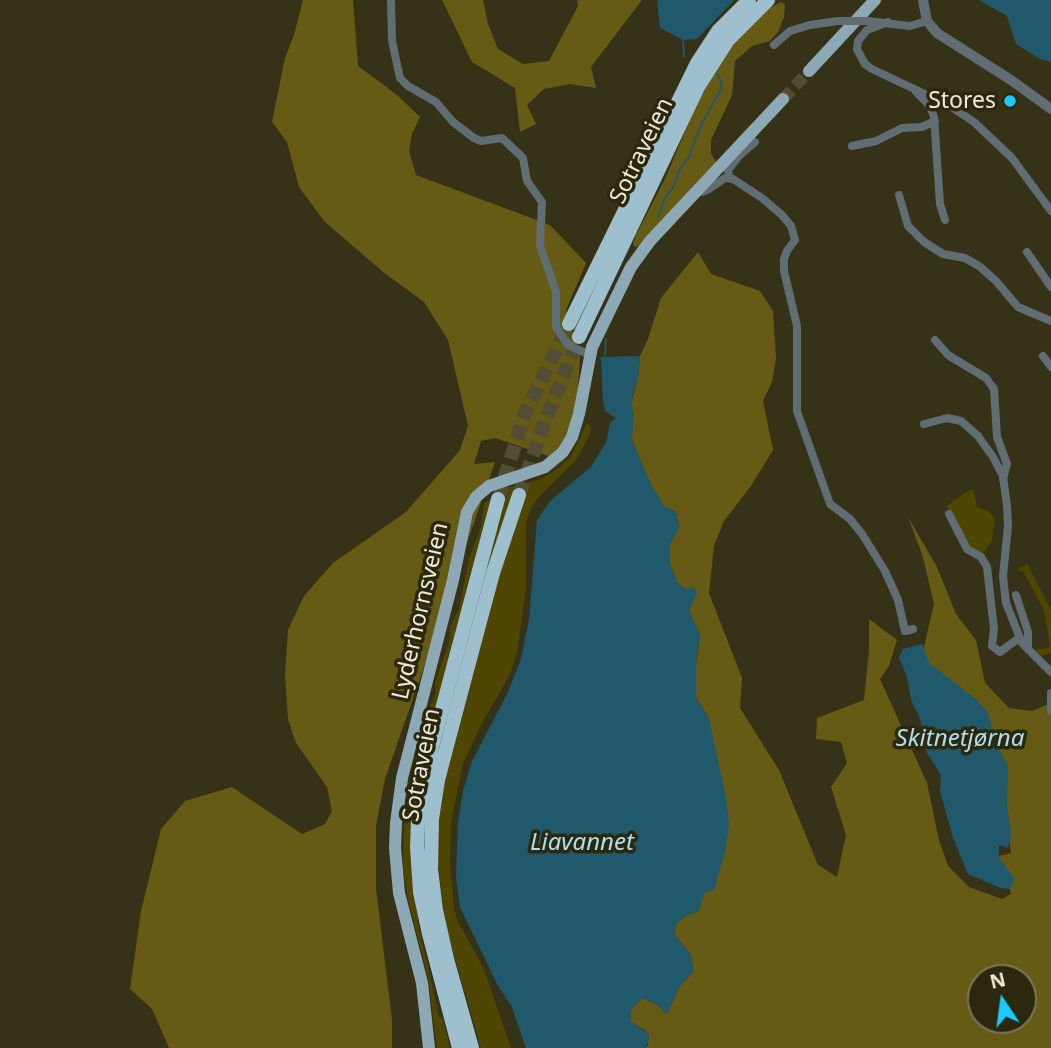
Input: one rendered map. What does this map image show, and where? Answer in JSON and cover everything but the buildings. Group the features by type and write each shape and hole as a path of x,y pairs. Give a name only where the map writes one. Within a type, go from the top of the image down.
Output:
{"highway":[{"name":"Sotraveien","path":"569,324 687,82 718,31 749,0"},
{"name":"Sotraveien","path":"579,337 698,87 728,40 768,0"},
{"name":"Sotraveien","path":"472,1048 436,910 431,869 432,819 438,780 457,704 493,573 519,495"},
{"name":"Sotraveien","path":"457,1048 446,1017 441,980 420,892 418,818 432,747 498,499"}],"main road":[{"path":"809,71 875,0"},
{"name":"Lyderhornsveien","path":"429,1048 422,983 396,874 396,823 407,756 453,580 467,512 476,497 489,486 545,467 563,452 577,421 590,355 631,267 650,241 698,189 737,153 783,99"}],"street":[{"path":"391,0 392,41 400,78 408,86 436,102 453,122 474,138 481,141 502,138 523,158 527,181 542,202 540,246 556,292 556,327 568,345 590,355"},
{"path":"923,0 927,21 937,33 1004,75 1051,109"},
{"path":"774,45 790,31 810,25 867,21 910,26 927,21"},
{"path":"888,22 861,35 857,49 860,57 872,69 950,106 987,132 1019,167 1051,211"},
{"path":"915,90 930,106 935,121 940,205 945,220"},
{"path":"852,146 876,141 902,128 922,127 935,121"},
{"path":"729,178 729,170 737,153 755,142"},
{"path":"698,189 702,192 722,179 729,178 746,186 774,207 789,222 795,234 794,243 784,259 784,271 797,326 797,411 830,504 850,519 862,534 885,571 898,600 905,631 913,629"},
{"path":"899,195 908,226 924,242 943,254 965,258 979,266 1018,307 1051,321"},
{"path":"1027,252 1051,287"},
{"path":"935,340 948,355 986,378 994,389 997,437 1007,464 1003,479"},
{"path":"1043,356 1051,366"},
{"path":"924,424 947,418 966,424 984,443 1003,479 1008,520 1003,568 1008,611 1019,638 1028,651 1051,672"},
{"path":"949,513 967,549 981,557 988,567 994,629 992,646 1000,652 1019,638"},
{"path":"1016,595 1028,632 1028,651"},
{"path":"1051,693 1051,711"}],"shaded area":[{"path":"303,0 353,0 358,66 397,95 420,117 412,134 409,151 416,175 550,225 586,263 566,310 580,357 576,418 563,461 495,438 481,441 474,464 495,462 385,779 376,826 376,888 392,1020 392,1048 169,1048 152,1009 130,989 141,911 161,829 185,801 232,787 302,834 325,824 332,811 327,787 296,743 288,719 285,675 288,630 304,596 333,563 406,512 460,450 468,426 448,340 424,302 383,272 324,221 299,187 287,142 272,122 285,58"},
{"path":"442,0 483,0 488,24 498,49 523,64 549,61 578,6 577,0 642,0 591,67 596,88 570,84 544,89 527,105 536,124 520,132 515,88 472,62"},
{"path":"781,2 785,4 784,17 778,32 770,41 752,46 735,61 732,95 711,140 711,154 717,163 639,246 635,247 633,244 636,235 665,179 698,101 718,66 735,42 768,9"},
{"path":"698,252 711,274 760,291 773,311 776,358 772,382 763,401 773,450 751,486 724,521 714,546 709,593 742,678 740,708 779,770 818,865 837,877 846,835 831,787 847,763 841,742 816,739 817,718 864,700 869,619 897,640 889,666 880,679 927,783 939,840 948,866 969,887 1002,899 1011,894 1006,875 995,862 1000,856 1011,853 1005,805 920,664 934,604 923,557 908,517 937,567 956,614 976,640 985,683 1009,708 1032,711 1051,703 1051,1048 645,1048 648,1045 646,1031 631,1022 631,1009 642,998 656,1004 667,1014 679,987 694,971 690,954 674,934 676,924 685,916 699,911 709,719 696,697 696,664 700,635 689,611 685,589 677,582 670,565 670,544 679,527 676,512 664,506 651,485 632,440 631,403 638,378 640,356 661,298"},
{"path":"587,423 591,427 590,434 577,459 537,499 530,510 526,524 526,587 517,653 510,674 463,763 451,822 450,864 454,909 458,922 483,967 511,1048 481,1048 451,944 438,864 440,754 431,925 421,835 466,595 417,782 411,823 411,847 418,923 439,1017 442,1017 450,1048 437,1048 428,977 409,904 403,868 404,820 415,756 436,693 435,683 450,639 450,627 459,609 469,558 481,527 484,504 504,489 541,479 557,469 570,458"},
{"path":"973,489 977,507 988,511 995,519 992,540 982,555 967,546 947,506"},
{"path":"1027,564 1051,610 1051,653 1040,656 1035,650 1050,647 1044,610 1023,571 1020,572 1019,568"}],"water":[{"path":"657,0 734,0 697,39 683,40 660,28"},
{"path":"979,0 1051,0 1051,62 1040,59 1016,44 1007,16"},
{"name":"Liavannet","path":"640,356 638,378 632,397 634,400 631,403 634,415 632,440 651,485 664,506 676,512 679,528 670,544 670,564 677,582 685,589 694,587 697,593 689,611 700,635 696,664 696,697 709,719 726,797 729,824 726,849 714,890 705,892 699,911 685,916 676,924 674,934 690,954 694,971 679,987 667,1014 656,1004 642,998 631,1009 631,1022 649,1034 645,1048 526,1048 512,1007 498,986 460,907 456,877 458,823 463,791 472,761 507,694 521,659 529,619 537,520 550,501 591,467 606,442 610,423 616,418 606,412 603,403 601,357"},
{"name":"Skitnetjørna","path":"922,644 929,663 976,699 988,713 997,746 1008,766 1007,804 1011,835 1008,848 999,845 999,858 1015,879 1010,889 1000,888 968,874 953,838 940,791 941,775 927,753 921,721 911,700 907,677 899,658 903,649"}],"waterway":[{"path":"683,40 684,57"},
{"path":"658,217 720,91 722,84 718,75"},
{"path":"605,355 606,339"}],"tunnel":[{"path":"783,99 809,71"},
{"path":"498,499 525,413 569,324"},
{"path":"519,495 579,337"}],"place":[{"name":"Stores","path":"1010,101"}]}
